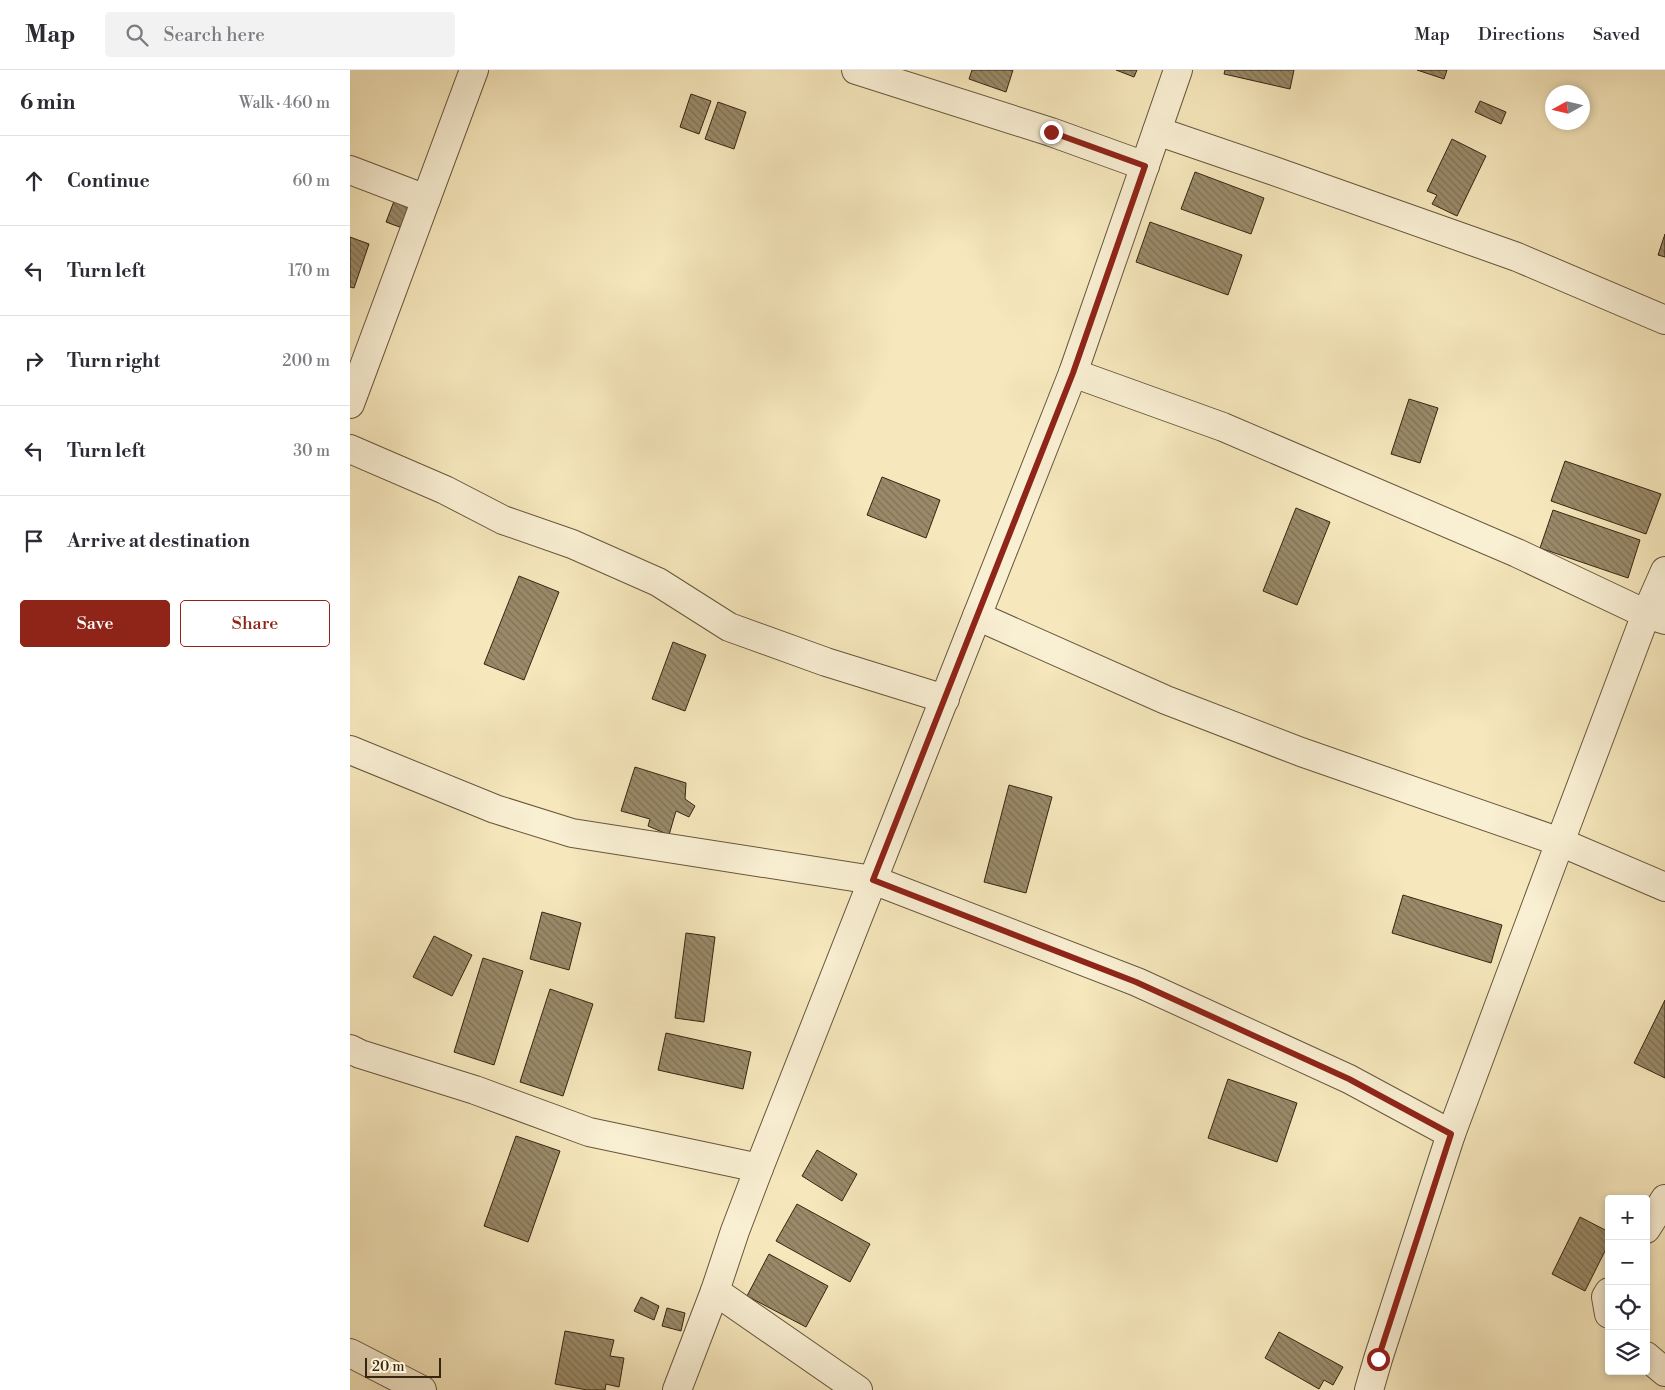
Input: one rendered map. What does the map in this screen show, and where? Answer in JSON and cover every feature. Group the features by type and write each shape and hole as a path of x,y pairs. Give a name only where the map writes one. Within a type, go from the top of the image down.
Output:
{"street":[{"path":"350,404 474,70"},
{"path":"856,70 1051,132 1145,166"},
{"path":"677,1390 759,1168 1073,373 1178,70"},
{"path":"1157,131 1517,257 1665,320"},
{"path":"350,170 426,199"},
{"path":"1073,373 1223,428 1516,553 1656,617"},
{"path":"350,449 445,490 503,520 572,544 658,582 728,626 826,662 945,698"},
{"path":"1369,1390 1451,1134 1560,842 1656,617 1665,571"},
{"path":"977,616 1175,704 1301,752 1560,842 1665,887"},
{"path":"350,750 495,809 572,832 873,880 1136,982 1349,1079 1451,1134"},
{"path":"350,1049 360,1054 475,1090 589,1132 759,1168"},
{"path":"1650,1223 1665,1199"},
{"path":"715,1291 858,1390"},
{"path":"350,1353 422,1390"},
{"path":"1650,1359 1665,1372"}],"building":[{"path":"972,70 1013,70 1006,92 969,79"},
{"path":"1116,70 1137,70 1134,77"},
{"path":"1225,70 1294,70 1290,89 1224,74"},
{"path":"1417,70 1447,70 1444,79"},
{"path":"691,94 711,101 699,134 680,127"},
{"path":"1480,101 1506,112 1501,124 1475,112"},
{"path":"718,102 746,112 734,149 705,139"},
{"path":"1452,139 1486,156 1457,216 1432,204 1437,195 1427,191"},
{"path":"1195,172 1264,198 1251,234 1181,209"},
{"path":"396,196 414,203 405,229 386,222"},
{"path":"1150,222 1242,255 1228,295 1136,262"},
{"path":"1665,234 1665,257 1658,255"},
{"path":"350,237 369,244 354,288 350,287"},
{"path":"1409,399 1438,408 1420,463 1391,454"},
{"path":"1565,461 1661,494 1646,534 1551,501"},
{"path":"882,477 940,500 926,538 867,515"},
{"path":"1296,508 1330,522 1297,605 1263,591"},
{"path":"1553,510 1640,540 1628,578 1540,548"},
{"path":"519,576 559,592 524,680 484,664"},
{"path":"673,642 706,655 685,711 652,699"},
{"path":"635,767 686,783 685,799 695,806 689,817 676,811 669,835 648,826 650,819 621,811"},
{"path":"1009,785 1052,797 1026,893 984,882"},
{"path":"1403,895 1502,925 1491,963 1392,933"},
{"path":"542,912 581,923 569,970 530,959"},
{"path":"686,933 715,937 704,1022 675,1018"},
{"path":"434,936 472,955 452,996 413,977"},
{"path":"483,958 523,971 494,1065 454,1052"},
{"path":"550,989 593,1004 563,1096 520,1082"},
{"path":"1665,1000 1665,1078 1634,1063"},
{"path":"666,1033 751,1052 743,1089 658,1070"},
{"path":"1228,1079 1297,1103 1277,1162 1208,1138"},
{"path":"516,1136 560,1151 528,1242 484,1226"},
{"path":"817,1150 857,1174 842,1201 802,1176"},
{"path":"797,1204 870,1244 850,1282 776,1241"},
{"path":"1580,1217 1605,1230 1605,1251 1585,1291 1552,1274"},
{"path":"769,1254 828,1286 806,1327 747,1296"},
{"path":"641,1297 659,1306 654,1320 634,1311"},
{"path":"667,1308 685,1313 681,1331 662,1326"},
{"path":"565,1331 614,1340 610,1356 624,1358 619,1387 606,1384 605,1390 587,1390 555,1384"},
{"path":"1279,1332 1343,1367 1333,1385 1324,1380 1319,1389 1265,1358"}],"route":[{"path":"1051,132 1145,166 1073,373 873,880 1136,982 1349,1079 1451,1134 1378,1359"}]}
